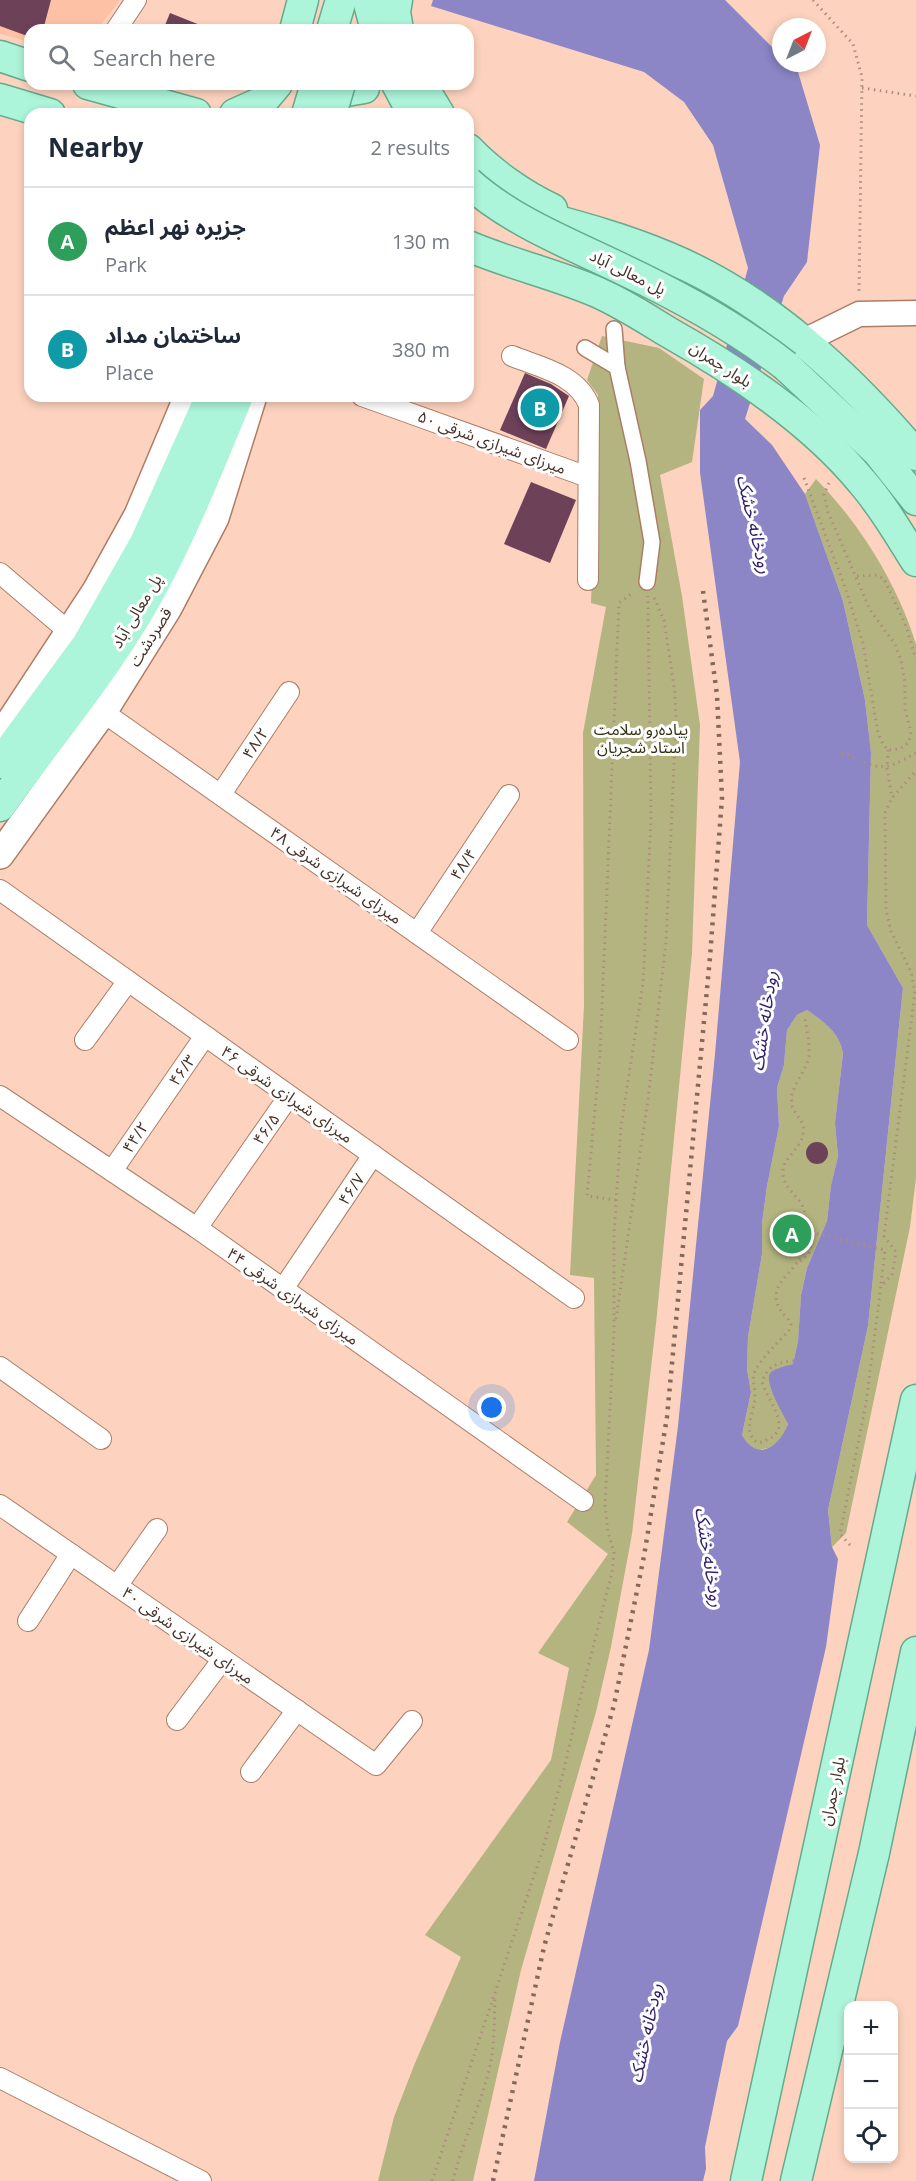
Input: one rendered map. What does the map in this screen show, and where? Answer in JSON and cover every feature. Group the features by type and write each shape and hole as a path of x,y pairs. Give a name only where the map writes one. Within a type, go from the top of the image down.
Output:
{"main road":[{"path":"297,24 303,0"},
{"path":"334,24 341,0"},
{"path":"358,24 366,0"},
{"path":"366,0 375,24"},
{"path":"379,24 386,0"},
{"path":"397,0 395,12 397,24"},
{"path":"0,56 24,64"},
{"path":"110,90 174,108"},
{"path":"248,108 262,102 272,90"},
{"path":"309,108 314,90"},
{"path":"319,90 335,93 356,92"},
{"path":"400,90 410,108"},
{"path":"425,90 435,108"},
{"path":"338,108 356,92"},
{"path":"0,99 30,108"},
{"path":"474,155 539,203 603,234"},
{"name":"پل معالی آباد","path":"474,186 500,206 547,234 705,311 753,341 786,366 877,451 916,500"},
{"path":"474,198 603,234 668,257 733,291 793,333 886,419 916,455"},
{"name":"بلوار چمران","path":"474,248 599,293 712,357 759,389 820,438 862,481 890,518 916,561"},
{"path":"474,258 504,261"},
{"name":"پل معالی آباد","path":"0,806 107,660 152,589 195,498 235,402"},
{"name":"قصردشت","path":"0,855 103,712 168,608 215,518 251,402"},
{"path":"0,736 96,591 200,404"},
{"name":"پل معالی آباد","path":"0,763 87,645 145,543 200,404"},
{"name":"بلوار چمران","path":"746,2181 916,1400"},
{"path":"796,2181 874,1853 916,1652"}],"street":[{"path":"120,24 136,0"},
{"path":"793,333 859,314 916,313"},
{"path":"614,329 617,367 638,461 652,542 647,582"},
{"path":"585,348 617,367"},
{"path":"512,356 564,377 585,393 589,405 588,580"},
{"name":"۵۰ میرزای شیرازی شرقی","path":"379,402 588,477"},
{"path":"0,573 68,632"},
{"name":"۴۸/۲","path":"221,794 290,692"},
{"name":"۴۸ میرزای شیرازی شرقی","path":"103,712 568,1040"},
{"name":"۴۸/۴","path":"417,933 509,795"},
{"name":"۴۶ میرزای شیرازی شرقی","path":"0,890 574,1298"},
{"path":"85,1040 128,981"},
{"name":"۴۶/۳","path":"159,1103 205,1036"},
{"name":"۴۴ میرزای شیرازی شرقی","path":"0,1096 198,1228 583,1501"},
{"name":"۴۶/۵","path":"198,1228 290,1096"},
{"name":"۴۴/۲","path":"112,1171 159,1103"},
{"name":"۴۶/۷","path":"283,1289 374,1155"},
{"path":"0,1367 101,1439"},
{"name":"۴۰ میرزای شیرازی شرقی","path":"0,1505 376,1765 412,1721"},
{"path":"117,1586 157,1529"},
{"path":"28,1622 71,1554"},
{"path":"177,1720 223,1659"},
{"path":"251,1772 297,1710"},
{"path":"0,2078 201,2181"}],"path":[{"path":"813,0 853,44 862,77 859,314"},
{"path":"862,88 916,96"},
{"path":"804,478 846,590 863,644 879,733 888,750 887,768 891,798"},
{"path":"830,481 824,494 828,512 870,610 895,644 905,682 905,709 911,732 909,742 900,749 888,750"},
{"path":"857,576 877,575 884,579 906,626 916,659"},
{"path":"432,2181 550,1821 615,1553 608,1532 605,1505 614,1332 616,1200 621,1127 643,983 651,820 647,582"},
{"path":"616,1200 587,1196 600,1054 619,603 647,582"},
{"path":"614,1332 648,1099 666,942 676,721 675,693 664,620 647,582"},
{"path":"842,753 877,767 887,768 916,753"},
{"path":"881,1286 892,1275 896,1252 884,1236 915,992 911,972 891,931 886,910 885,813 891,798 916,771"},
{"path":"799,1262 804,1250 805,1219 802,1205 787,1186 782,1173 786,1161 801,1144 804,1133 803,1123 792,1104 794,1092 804,1072 809,1053 805,1017"},
{"path":"794,1361 781,1362 770,1367 765,1373 762,1382 780,1425 777,1433 770,1440 758,1443 752,1439 748,1430 755,1396 753,1382 756,1371 789,1330 791,1324 789,1317 779,1308 775,1294 780,1283 809,1254 814,1233 885,1250 866,1402 840,1534 850,1545"},
{"path":"453,2181 490,2066 495,1992"}],"shaded area":[{"path":"0,0 120,0 102,24 24,24 24,40 0,34"}],"green space":[{"name":"پیاده‌رو سلامت استاد شجریان","path":"602,336 659,348 704,379 692,462 660,475 682,596 700,725 692,953 656,1324 632,1534 611,1647 596,1712 521,1970 473,2181 378,2181 394,2117 461,1957 425,1935 551,1760 569,1668 538,1653 608,1554 567,1522 596,1475 594,1278 570,1275 584,1006 583,733 606,607 591,603 598,395 587,380"},
{"path":"816,479 848,515 888,577 916,644 916,1178 910,1227 846,1533 832,1547 828,1510 868,1326 903,988 867,925 871,754 865,700 843,601 805,494"},
{"path":"807,1010 834,1033 843,1053 835,1123 838,1158 831,1185 827,1221 807,1268 801,1295 798,1341 793,1364 772,1371 788,1424 783,1437 774,1447 758,1450 748,1446 742,1435 751,1392 747,1369 748,1337 762,1254 762,1223 767,1186 779,1126 777,1088 784,1065 787,1030 797,1015"}],"water":[{"name":"رودخانه خشک","path":"433,0 725,0 772,47 772,72 798,72 820,145 807,262 784,296 745,419 772,445 805,494 843,601 865,700 871,753 867,925 903,988 868,1326 828,1510 832,1547 838,1559 826,1647 738,2026 727,2041 705,2147 706,2169 703,2181 534,2181 560,2042 649,1650 678,1426 715,1054 740,762 700,473 700,410 713,396 748,268 713,145 684,102 644,72 431,6","holes":["807,1010 825,1023 838,1039 843,1053 835,1123 838,1157 831,1185 827,1221 807,1268 801,1295 798,1341 793,1364 781,1367 771,1372 769,1376 771,1390 788,1424 779,1440 767,1449 761,1450 754,1448 742,1435 751,1392 747,1369 748,1337 762,1254 762,1223 767,1186 779,1126 777,1088 784,1065 787,1030 797,1015"]}],"building":[{"path":"0,0 51,0 45,24 24,24 24,35 0,26"},
{"path":"170,13 198,24 165,24"},
{"path":"525,373 551,384 569,396 546,449 500,430"},
{"path":"531,482 576,500 550,563 504,544"},
{"path":"817,1142 825,1145 828,1153 825,1161 817,1164 809,1161 806,1153 809,1145"}],"railway":[{"path":"493,2181 544,1947 614,1705 644,1556 667,1417 710,957 722,798 717,695 703,591"}],"place":[{"name":"ساختمان مداد","path":"540,408"},
{"name":"جزیره نهر اعظم","path":"792,1234"}]}
